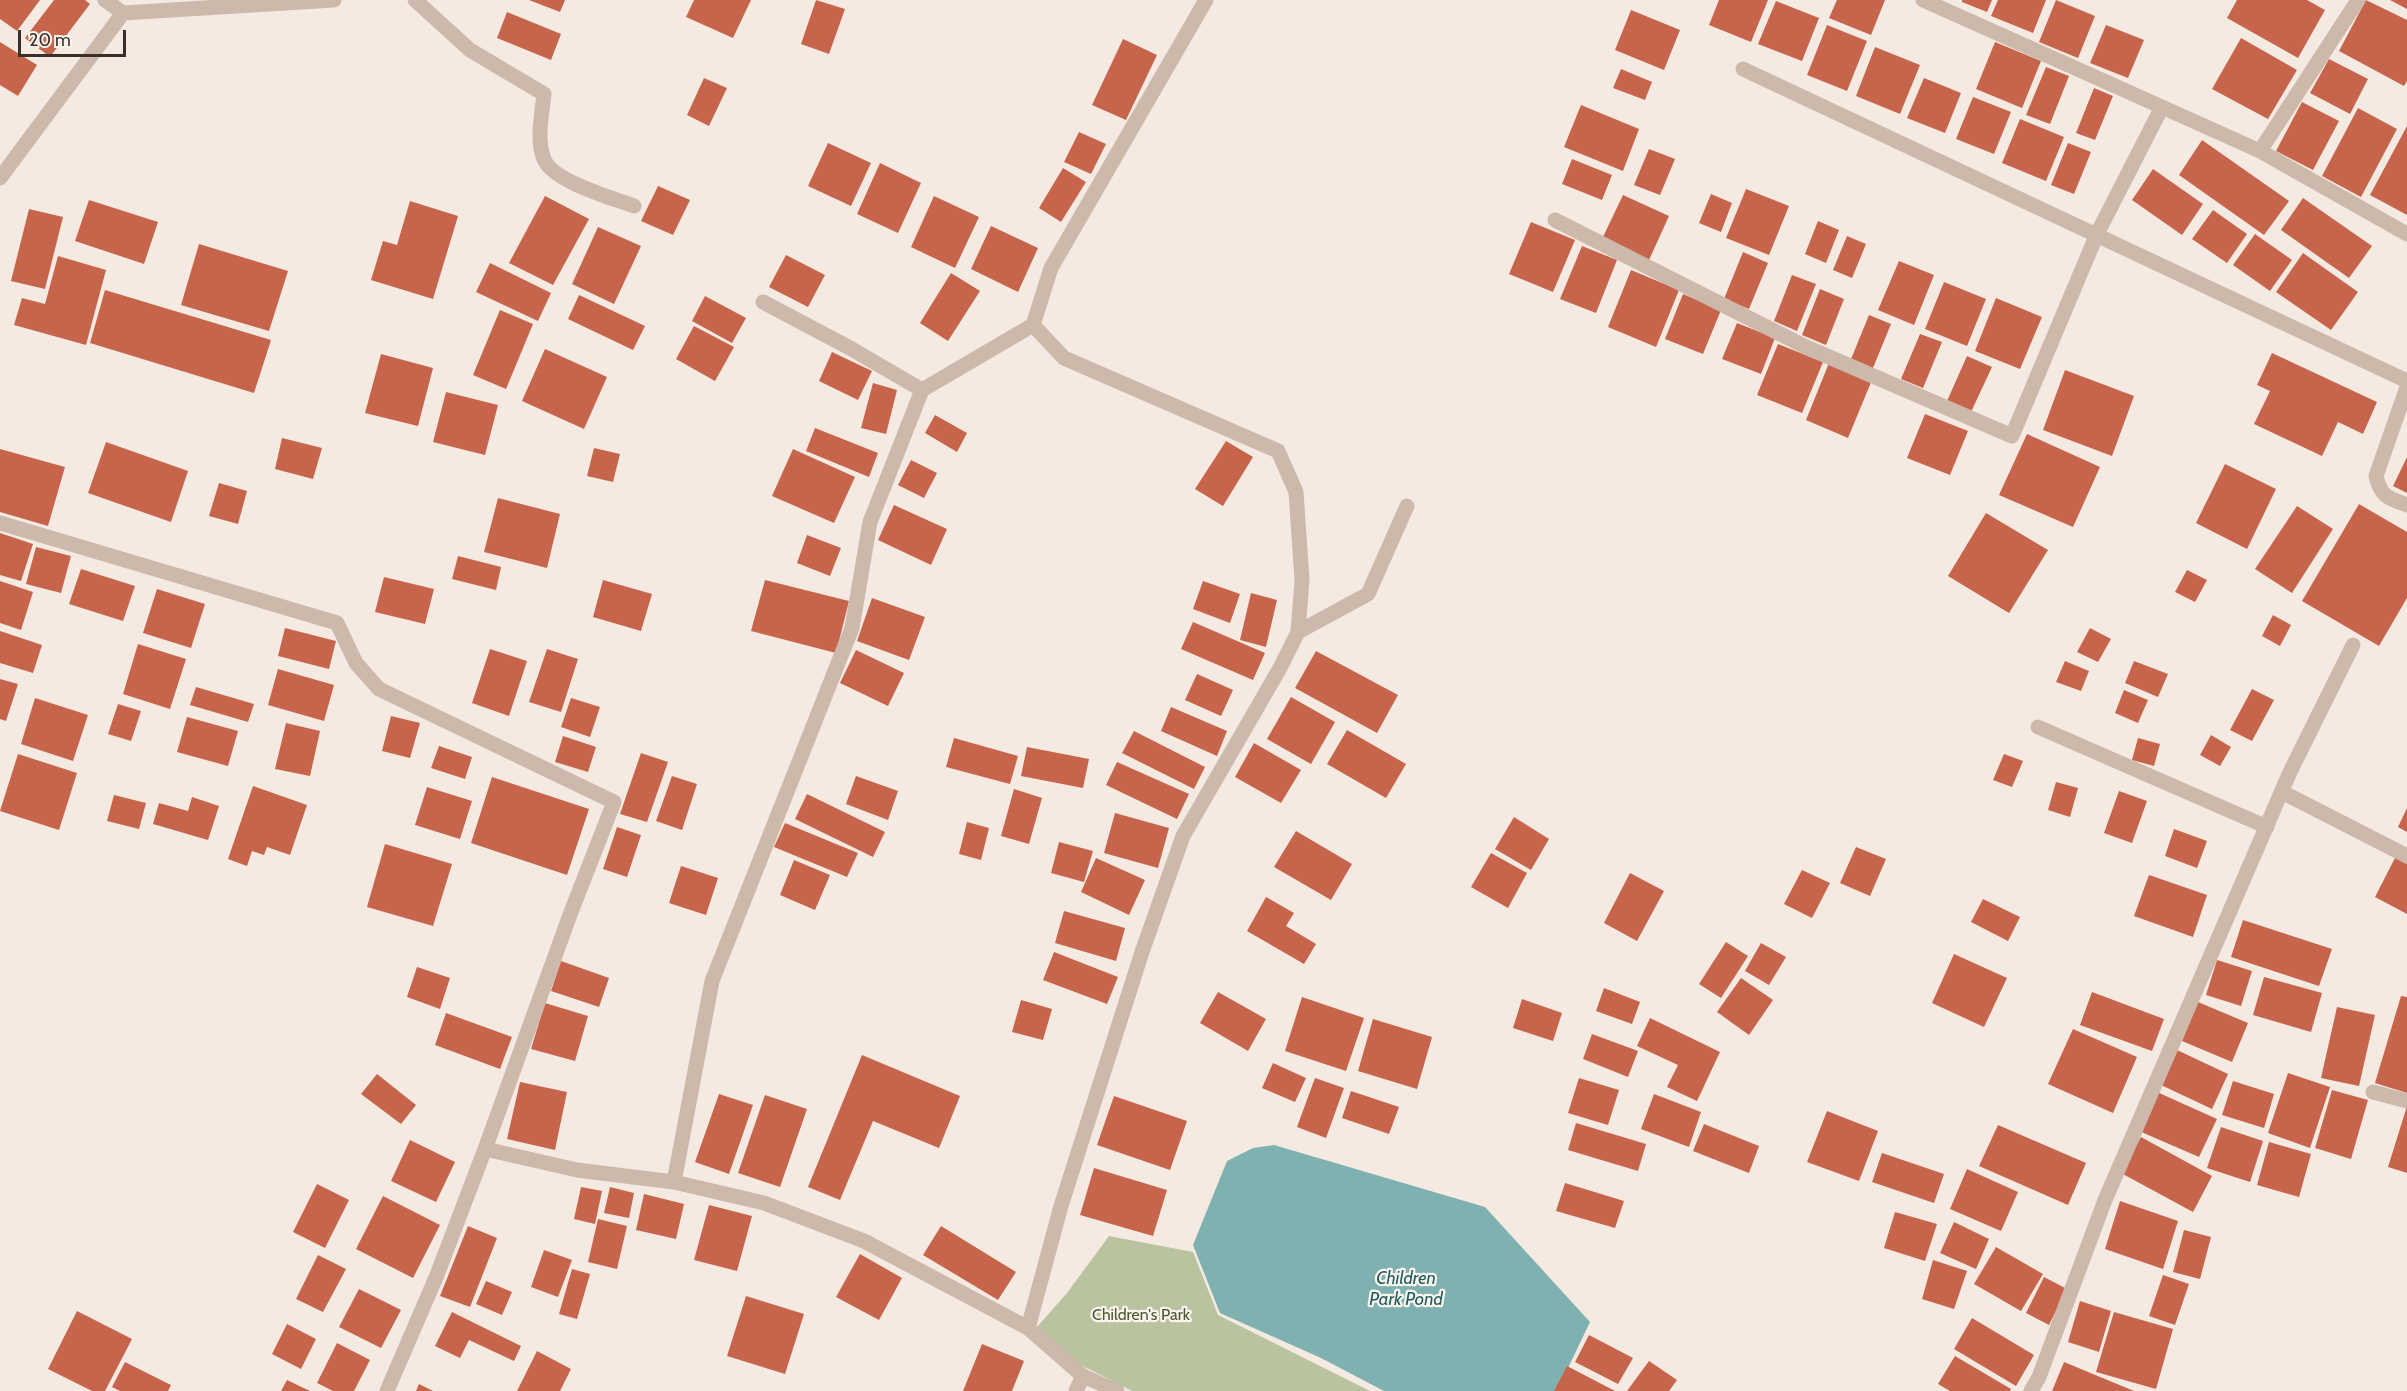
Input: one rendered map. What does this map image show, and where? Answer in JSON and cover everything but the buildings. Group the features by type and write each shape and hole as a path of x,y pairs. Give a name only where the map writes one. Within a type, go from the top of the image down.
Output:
{"street":[{"path":"105,0 123,14 334,0"},
{"path":"415,0 470,50 544,94 540,134 544,161 563,179 634,206"},
{"path":"674,1182 712,981 852,628 870,522 922,390 1033,325 1051,268 1206,0"},
{"path":"1923,0 2260,152 2407,234"},
{"path":"2260,152 2358,0"},
{"path":"0,178 123,14"},
{"path":"1743,69 2407,381"},
{"path":"1555,220 1806,347 2012,436 2097,234 2162,107"},
{"path":"763,302 850,348 922,390"},
{"path":"1028,1328 1061,1206 1142,952 1183,836 1280,668 1298,632 1302,580 1296,492 1278,451 1064,358 1033,325"},
{"path":"2407,387 2376,476 2379,489 2386,497 2407,505"},
{"path":"1298,632 1368,594 1407,506"},
{"path":"0,523 337,623 356,663 379,689 614,802 437,1275 387,1391"},
{"path":"2031,1391 2039,1377 2105,1200 2282,792 2353,645"},
{"path":"2038,727 2267,827"},
{"path":"2282,792 2407,856"},
{"path":"2373,1092 2407,1101"},
{"path":"484,1149 577,1170 674,1182 764,1203 864,1241 1028,1328 1083,1376 1117,1391"},
{"path":"1076,1391 1083,1376"}],"green space":[{"name":"Children's Park","path":"1109,1236 1193,1252 1218,1315 1370,1391 1132,1391 1081,1365 1037,1327 1067,1293"}],"water":[{"name":"Children Park Pond","path":"1274,1145 1485,1207 1590,1322 1557,1391 1384,1391 1321,1358 1220,1313 1193,1245 1227,1161 1253,1148"}]}
